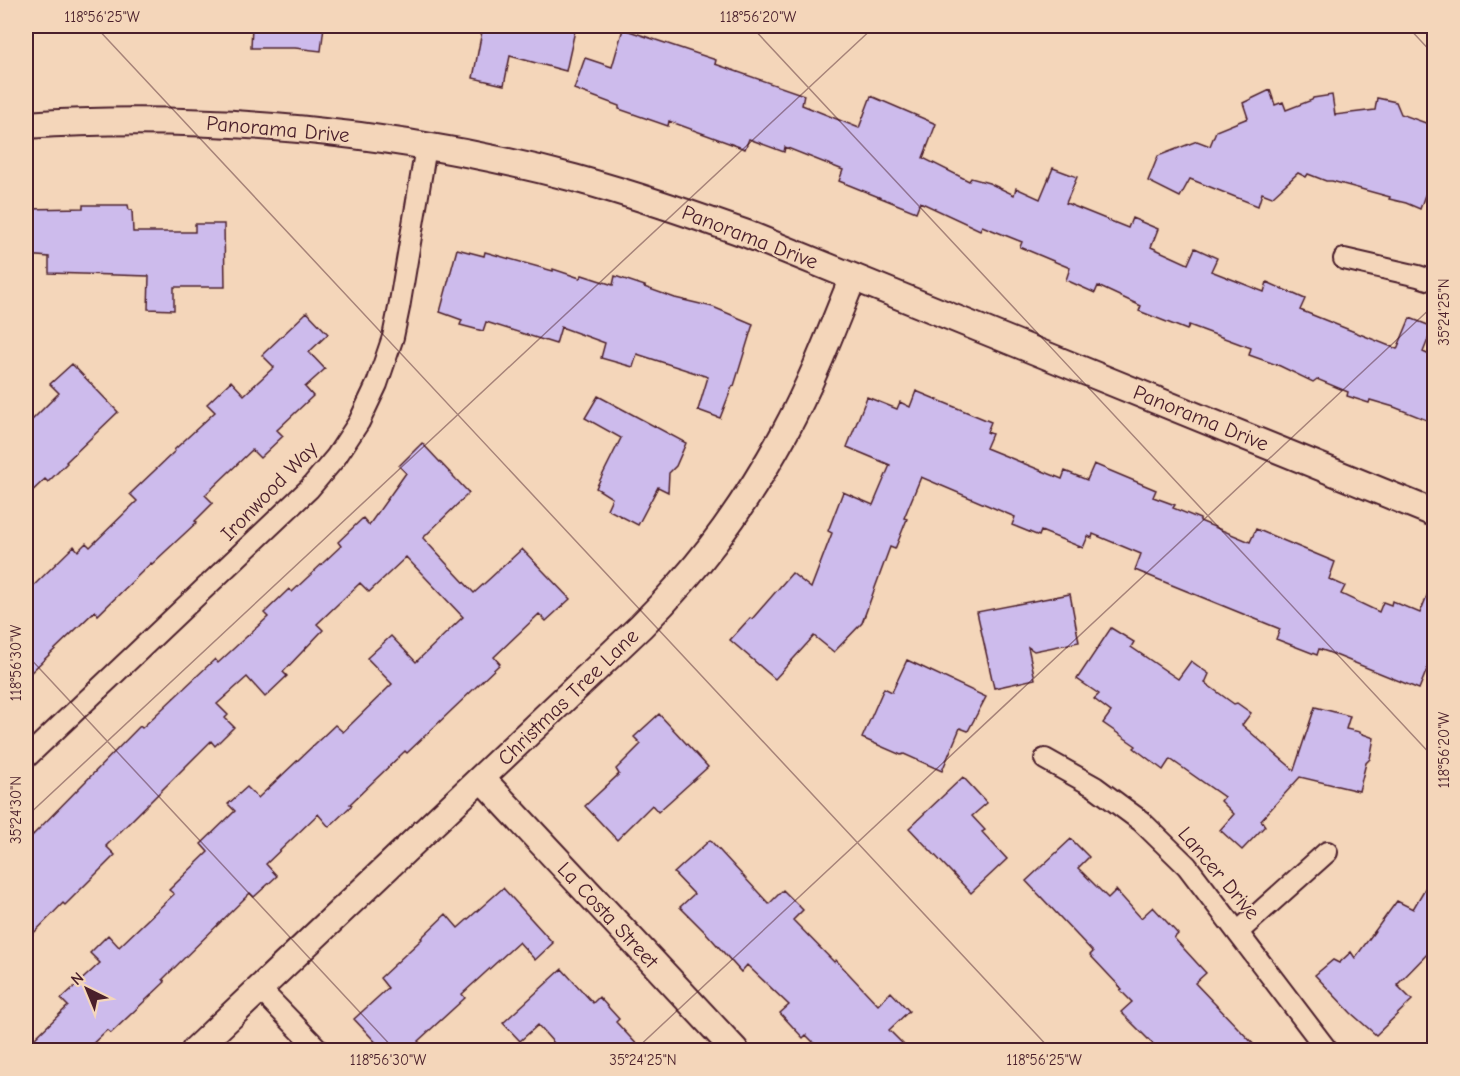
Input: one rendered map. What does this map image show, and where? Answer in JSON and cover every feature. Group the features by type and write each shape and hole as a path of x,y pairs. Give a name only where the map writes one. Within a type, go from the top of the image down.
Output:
{"street":[{"name":"Panorama Drive","path":"26,125 75,122 196,122 298,129 426,147 563,176 661,204 747,234 1434,513"},
{"name":"Ironwood Way","path":"26,758 309,489 336,457 359,422 378,384 393,337 426,147"},
{"path":"1344,259 1434,281"},
{"name":"Christmas Tree Lane","path":"195,1050 482,779 641,626 683,581 755,484 785,432 812,377 854,277"},
{"name":"Lancer Drive","path":"1045,759 1095,787 1141,821 1187,866 1327,1050"},
{"name":"La Costa Street","path":"482,779 735,1050"},
{"path":"1238,932 1327,852"},
{"path":"260,988 319,1050"}],"building":[{"path":"252,26 324,26 321,51 295,48 251,48"},
{"path":"483,26 576,26 566,71 510,56 504,85 473,78"},
{"path":"623,29 716,60 715,64 804,95 802,105 859,128 871,96 936,124 923,158 969,181 971,178 989,183 1014,195 1016,188 1040,199 1053,168 1077,177 1066,203 1128,228 1132,218 1158,229 1151,247 1188,264 1195,248 1217,258 1211,271 1264,292 1267,282 1305,299 1300,310 1397,349 1410,318 1433,327 1423,352 1434,357 1434,423 1394,407 1370,400 1369,403 1347,396 1348,392 1317,379 1313,382 1280,366 1249,355 1251,348 1189,325 1187,330 1139,311 1141,306 1098,286 1095,293 1066,280 1070,268 1020,247 1022,242 982,226 980,230 920,202 916,212 839,181 843,170 785,147 784,152 749,139 745,149 669,121 668,126 619,109 619,106 574,89 585,58 612,67"},
{"path":"1270,90 1275,105 1283,102 1286,110 1313,98 1332,95 1335,115 1375,110 1377,98 1396,102 1401,114 1434,126 1434,198 1425,195 1420,209 1389,199 1390,197 1326,181 1308,174 1306,177 1298,173 1272,197 1262,193 1258,206 1190,179 1180,197 1148,181 1158,156 1197,141 1210,146 1216,131 1248,118 1243,103"},
{"path":"83,205 128,205 129,210 132,210 133,232 195,232 195,224 224,224 225,287 174,287 174,310 148,309 149,276 49,273 49,257 26,255 26,209 83,208"},
{"path":"457,249 484,256 485,252 580,278 582,275 613,285 615,276 675,298 713,307 753,324 734,386 720,418 698,410 708,377 637,354 633,367 601,358 605,343 561,327 556,344 486,322 483,331 460,325 462,320 440,312"},
{"path":"307,312 328,334 309,352 325,369 305,387 313,396 277,430 283,436 260,458 252,450 205,495 213,503 195,521 197,522 98,615 95,611 26,677 26,593 74,546 78,551 86,543 90,547 137,501 130,494 215,412 207,404 231,381 244,395 274,367 262,355"},
{"path":"72,364 118,412 48,482 45,479 26,497 26,426 59,393 50,384"},
{"path":"916,391 991,422 987,432 992,434 986,448 1062,479 1065,471 1087,480 1094,464 1156,490 1153,497 1175,505 1173,508 1250,542 1256,529 1335,562 1329,579 1345,586 1341,594 1379,612 1383,602 1391,605 1392,601 1420,613 1434,578 1434,652 1419,689 1328,652 1319,649 1317,655 1276,639 1280,629 1135,570 1141,554 1093,534 1092,538 1088,536 1083,548 1041,531 1039,536 1012,525 1015,517 921,477 904,518 907,519 895,549 890,547 862,623 834,652 814,636 775,679 730,640 750,618 752,619 792,573 811,588 832,533 828,531 843,492 873,505 890,465 847,447 867,397 897,409 900,402 910,407"},
{"path":"598,396 686,443 676,466 669,473 668,492 658,487 638,525 607,509 612,498 596,488 621,438 585,418"},
{"path":"422,443 469,493 423,538 474,593 522,549 570,599 546,621 539,614 494,657 500,664 407,753 405,751 329,827 318,814 266,864 277,876 254,897 250,893 163,979 165,982 111,1033 107,1030 86,1050 45,1050 34,1039 68,1006 61,999 100,963 90,953 108,935 119,947 174,894 169,890 208,852 201,844 235,811 228,804 247,787 258,798 335,725 343,732 392,684 367,658 391,636 416,662 463,617 406,557 369,592 360,583 317,624 323,630 283,672 287,676 265,697 247,677 217,704 228,715 225,718 234,727 215,746 211,741 106,846 115,855 26,941 26,842 140,726 142,728 215,659 218,663 268,617 264,613 289,589 292,592 341,546 338,542 363,518 369,525 406,473 399,466"},
{"path":"1070,594 1079,642 1034,651 1028,647 1035,679 994,688 977,612"},
{"path":"1111,628 1134,642 1131,647 1178,679 1191,661 1209,674 1205,683 1251,713 1242,725 1294,770 1315,707 1350,716 1346,729 1374,738 1370,759 1366,763 1359,791 1300,777 1261,820 1265,826 1242,850 1220,830 1234,814 1221,801 1224,797 1170,759 1163,770 1134,748 1136,746 1103,723 1111,712 1094,699 1099,694 1077,679"},
{"path":"907,660 986,697 968,731 960,728 942,771 862,738 884,688 892,692"},
{"path":"659,714 708,767 658,812 652,805 617,840 585,806 619,774 616,769 641,744 634,737"},
{"path":"963,777 987,803 972,816 985,830 982,832 1007,859 971,893 909,828"},
{"path":"1071,839 1089,857 1078,868 1108,898 1116,890 1141,918 1153,907 1178,934 1174,938 1206,973 1195,983 1259,1050 1159,1050 1121,1012 1132,1002 1090,955 1093,952 1026,881"},
{"path":"710,840 769,904 783,890 803,910 793,920 834,962 836,960 878,1005 891,992 909,1011 889,1030 909,1050 821,1050 806,1035 803,1038 780,1013 789,1005 747,965 741,972 680,907 694,894 674,873"},
{"path":"1434,873 1434,947 1397,985 1412,1000 1376,1035 1351,1013 1315,975 1333,960 1339,963 1351,952 1355,958 1397,901 1413,909"},
{"path":"503,888 553,943 535,960 519,942 462,994 465,998 418,1041 426,1050 383,1050 354,1019 388,988 380,978 446,914 458,928"},
{"path":"562,969 593,1003 599,997 619,1019 616,1022 642,1050 560,1050 538,1025 520,1041 503,1023"}]}
